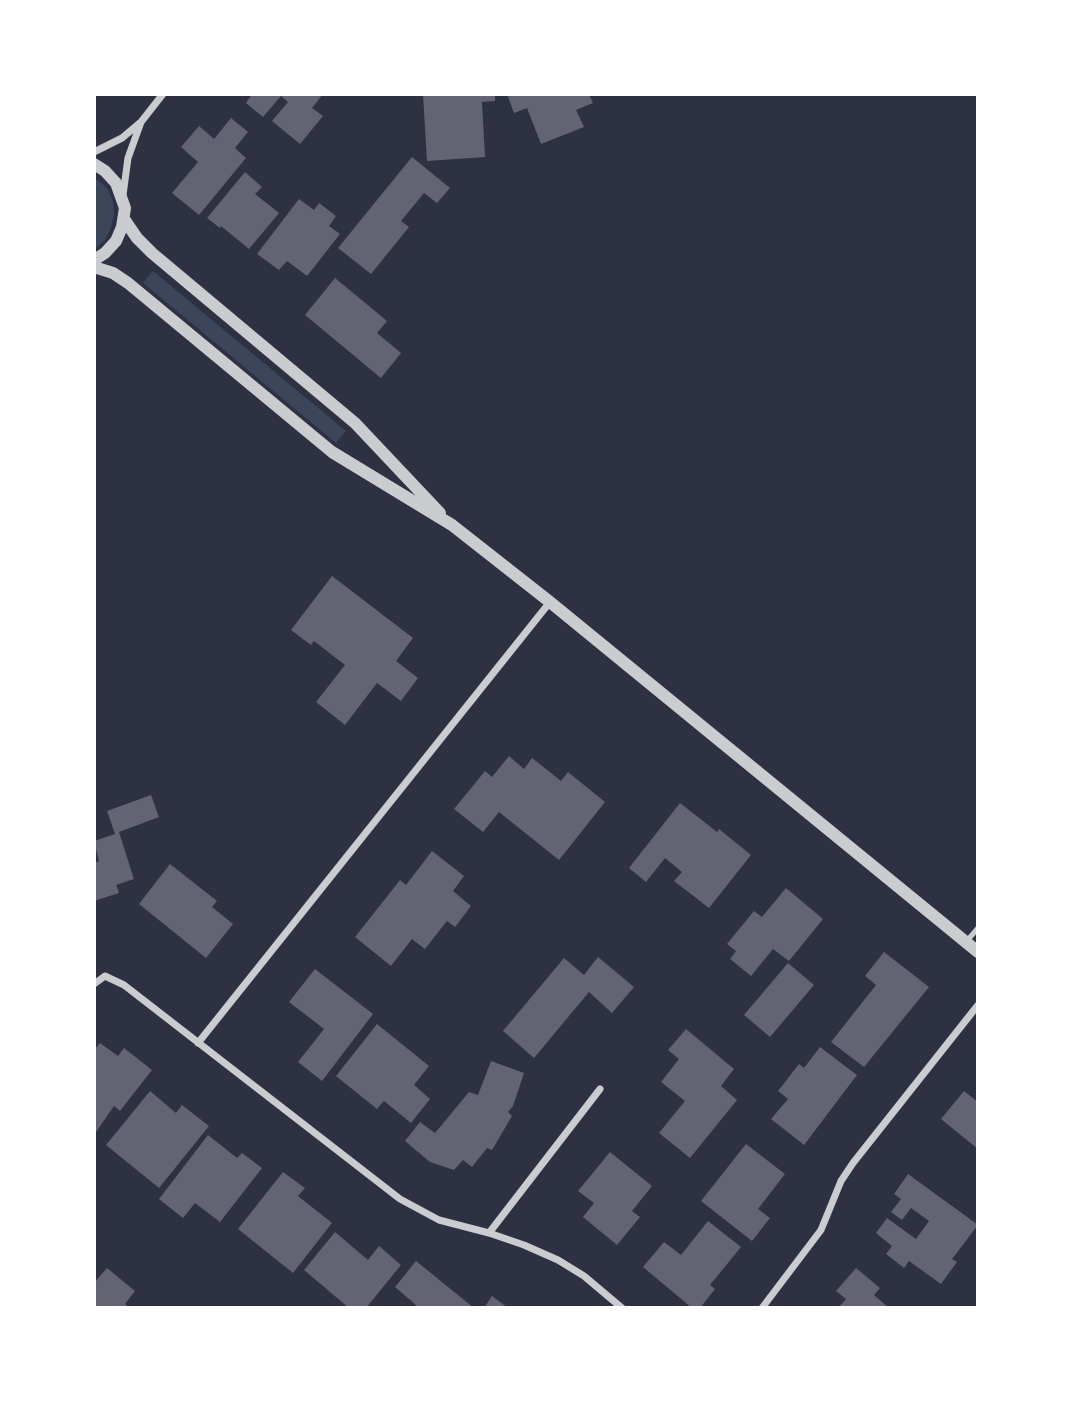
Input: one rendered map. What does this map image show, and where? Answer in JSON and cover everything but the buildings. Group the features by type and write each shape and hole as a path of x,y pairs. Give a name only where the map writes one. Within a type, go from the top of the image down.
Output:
{"street":[{"path":"94,152 122,138 141,122 163,94"},
{"path":"94,260 116,241 124,219 123,198 128,158 141,122"},
{"path":"94,164 111,177 123,198"},
{"path":"124,219 152,253 355,423 452,526"},
{"path":"94,267 121,278 331,452 452,526 550,602 978,952"},
{"path":"198,1043 550,602"},
{"path":"94,984 104,976 124,985 400,1199 439,1220 489,1233 558,1260 584,1276 622,1307"},
{"path":"762,1307 821,1230 841,1181 853,1163 978,1005"},
{"path":"489,1233 600,1089"}],"lane":[{"path":"966,942 978,928"}],"shaded area":[{"path":"94,177 107,188 113,201 114,214 105,240 95,249"},
{"path":"153,271 346,431 336,443 143,283"}]}
